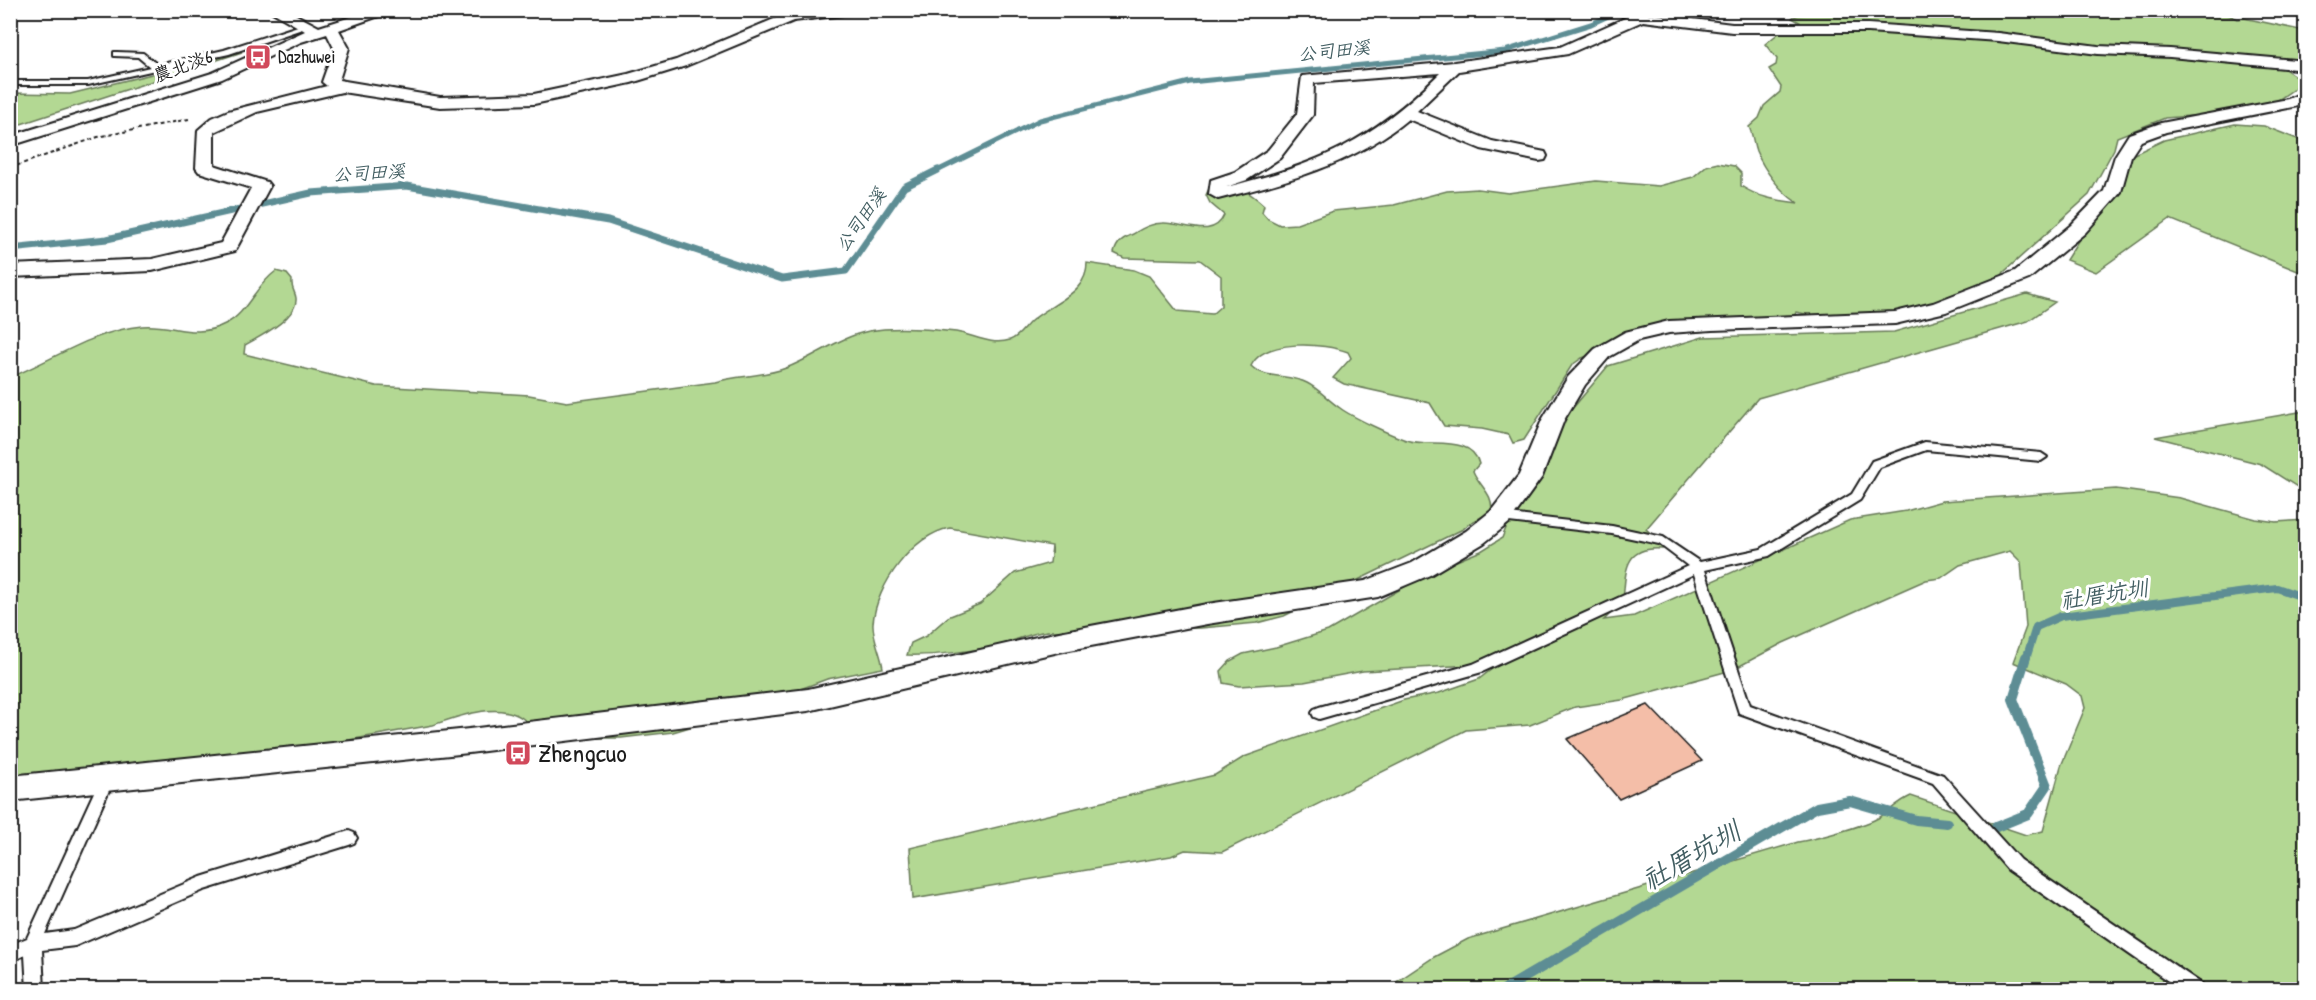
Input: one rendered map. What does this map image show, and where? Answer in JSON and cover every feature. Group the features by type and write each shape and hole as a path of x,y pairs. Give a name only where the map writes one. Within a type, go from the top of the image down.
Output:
{"street":[{"path":"276,10 318,30 336,33 342,47 342,61 330,82 342,87 440,102 534,99 621,81 681,63 790,17 852,10"},
{"name":"農北淡6","path":"10,141 217,76 318,30 389,10"},
{"path":"1621,12 1663,21 1732,28 1779,30 1868,28 1998,37 2098,50 2170,53 2306,66"},
{"path":"1454,67 1407,114 1352,151 1291,176 1218,194 1217,184 1240,176 1274,154 1305,115 1307,80 1454,67 1563,51 1642,16"},
{"path":"10,271 152,265 228,247 261,186 205,168 206,130 216,121 342,87"},
{"path":"10,789 469,741 808,700 1059,642 1207,614 1369,590 1421,569 1475,537 1500,517 1530,477 1554,420 1576,382 1602,353 1632,336 1669,327 1712,324 1895,318 1939,308 2022,275 2078,229 2112,192 2123,156 2135,138 2161,128 2264,106 2292,103 2306,96"},
{"path":"1407,114 1487,145 1539,156"}],"lane":[{"path":"10,83 88,83 158,69 318,30"},
{"path":"117,54 140,55 158,69"},
{"path":"1319,713 1477,668 1698,567 1765,553 1856,497 1876,464 1925,446 2041,457"},
{"path":"1500,517 1612,530 1663,541 1698,567 1744,709 1938,779 2014,865 2196,990"},
{"path":"36,990 33,944 107,779"},
{"path":"10,954 33,944 75,938 201,884 349,838"}],"path":[{"path":"10,168 98,137 132,129 180,120 205,118 216,121"}],"green space":[{"path":"1858,10 2253,10 2262,15 2230,12 2226,14 2238,19 2244,18 2305,31 2305,63 2279,65 2304,82 2268,107 2240,112 2165,118 2117,137 2114,149 2089,195 2004,272 1998,283 1903,313 1822,317 1796,312 1794,317 1683,326 1582,358 1572,365 1524,440 1513,443 1509,435 1482,429 1444,426 1430,403 1344,384 1333,378 1351,358 1348,352 1310,345 1282,347 1269,351 1258,357 1251,366 1263,373 1307,383 1346,412 1399,438 1415,442 1459,445 1468,449 1475,455 1479,464 1473,471 1489,496 1492,506 1491,512 1463,529 1284,616 1257,623 1201,628 1048,631 978,649 941,654 907,655 911,643 926,636 948,617 980,604 1015,573 1050,563 1052,546 950,528 936,532 910,551 889,578 881,593 873,628 883,668 827,679 734,714 673,732 621,738 589,738 531,727 522,718 511,713 485,711 433,725 11,800 11,377 91,339 142,326 194,331 215,328 234,319 268,277 276,271 287,274 292,280 296,298 295,305 284,320 245,345 244,354 376,386 529,395 567,402 768,373 786,368 847,338 879,329 901,328 956,332 989,341 1003,342 1013,339 1035,317 1078,288 1084,277 1087,263 1134,270 1149,276 1177,311 1212,314 1221,306 1221,276 1200,260 1124,258 1114,253 1123,239 1151,225 1164,223 1206,229 1219,223 1224,215 1210,203 1206,195 1212,182 1233,186 1252,195 1264,205 1262,212 1268,219 1280,225 1297,224 1333,211 1394,205 1447,191 1478,189 1508,193 1596,181 1659,186 1693,177 1706,166 1718,163 1734,166 1741,173 1741,186 1748,190 1768,198 1798,203 1779,187 1768,173 1756,151 1749,127 1759,118 1764,106 1780,92 1781,87 1769,69 1776,65 1777,59 1765,44 1779,33 1807,26 1792,18 1796,16 1803,14 1855,15"},
{"path":"242,52 21,124 11,125 11,93 70,94"},
{"path":"2235,124 2264,126 2305,142 2305,274 2170,219 2096,272 2066,260 2132,155 2164,140"},
{"path":"2027,294 2055,302 2028,321 1758,398 1646,529 1657,539 1662,549 1649,549 1633,556 1626,571 1623,601 1604,620 1634,616 1850,520 1906,511 1942,501 2116,489 2180,498 2256,519 2276,522 2305,520 2305,989 1386,989 1434,957 1468,939 1852,828 1873,821 1911,796 2026,835 2043,831 2061,766 2085,708 2082,696 2066,684 2013,662 2026,627 2021,562 2010,551 1960,565 1941,578 1926,580 1783,643 1732,670 1622,700 1575,707 1530,725 1466,730 1222,852 1185,850 1171,856 913,899 910,848 1215,775 1244,757 1404,700 1439,693 1479,679 1493,668 1496,656 1472,665 1363,671 1304,682 1239,686 1223,683 1221,671 1230,661 1243,654 1276,647 1328,631 1432,571 1481,551 1502,538 1537,451 1608,366 1703,337 1894,332"},
{"path":"2305,411 2305,492 2261,464 2155,437"}],"building":[{"path":"1648,705 1702,761 1619,799 1567,739"}],"waterway":[{"name":"公司田溪","path":"935,172 1040,120 1190,82 1505,51 1591,24 1621,10"},
{"name":"公司田溪","path":"10,249 107,239 311,193 407,186 608,221 782,279 846,271 904,187 938,170"},
{"name":"社厝坑圳","path":"2026,659 2036,627 2061,616 2277,588 2306,598"},
{"name":"社厝坑圳","path":"1996,827 2028,814 2047,786 2013,699 2026,657"},
{"name":"社厝坑圳","path":"1503,990 1817,807 1850,801 1916,820 1947,823"}],"place":[{"name":"Dazhuwei","path":"258,57"},
{"name":"Zhengcuo","path":"518,753"}]}
